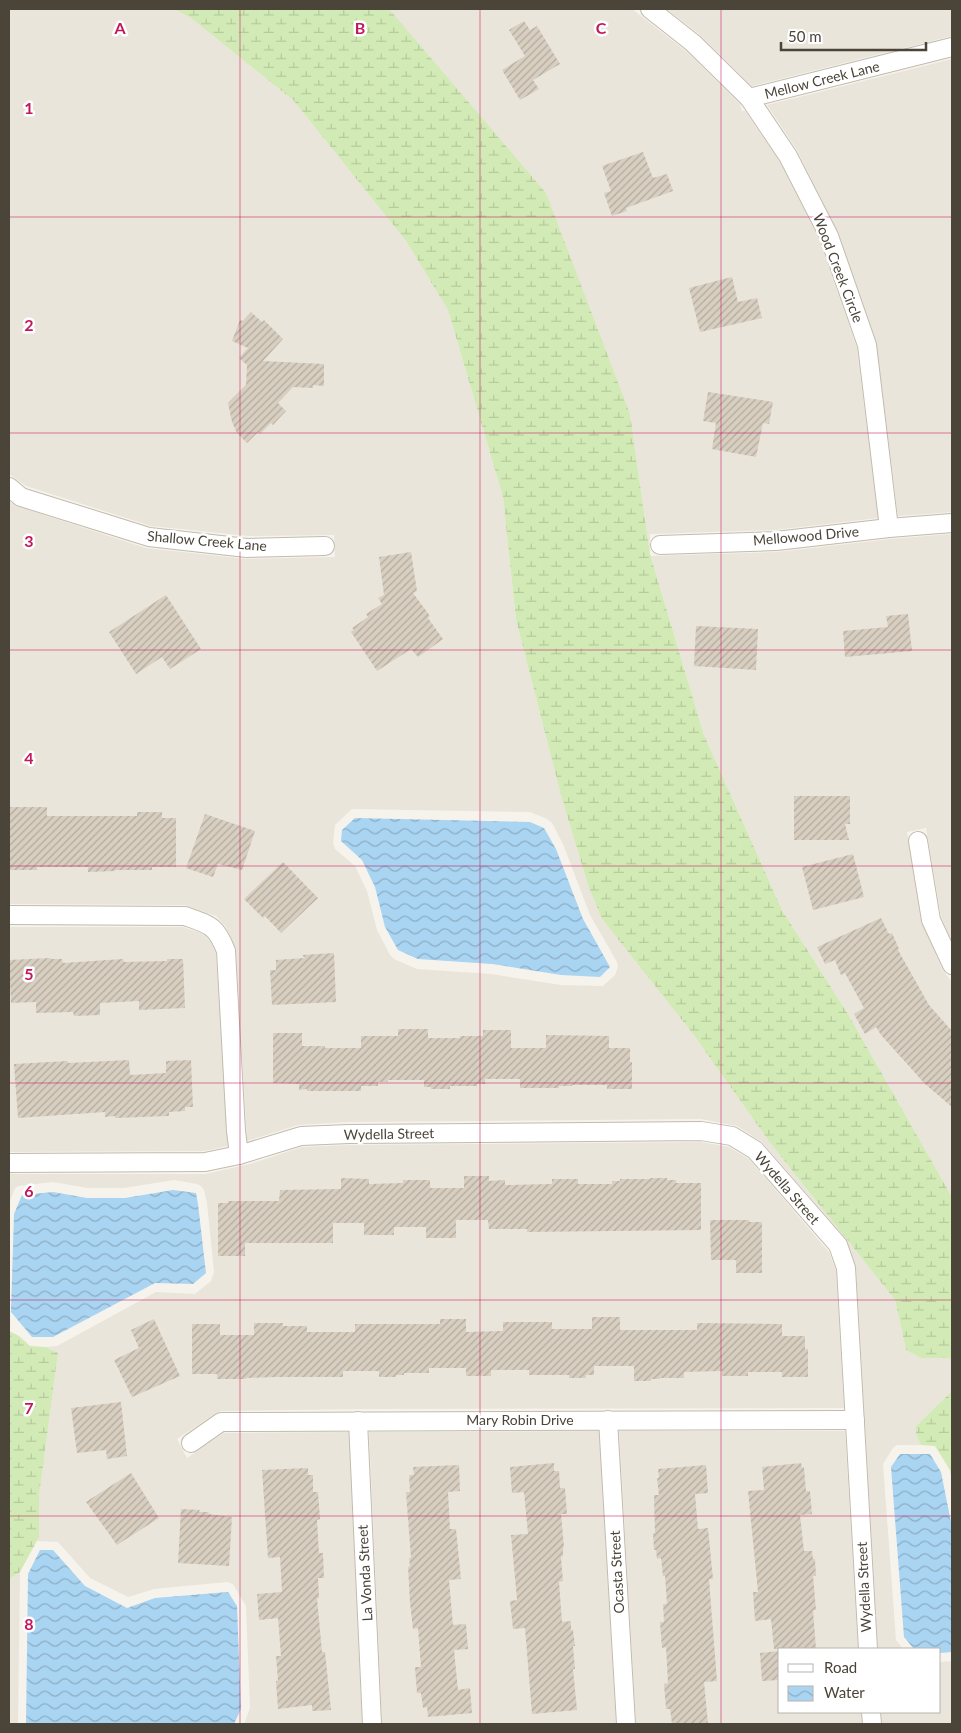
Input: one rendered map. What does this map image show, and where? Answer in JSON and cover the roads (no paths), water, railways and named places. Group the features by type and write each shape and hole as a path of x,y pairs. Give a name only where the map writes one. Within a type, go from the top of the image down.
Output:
{"street":[{"name":"Wood Creek Circle","path":"650,9 693,43 749,98 788,156 829,236 867,345 890,528"},
{"name":"Mellow Creek Lane","path":"749,98 952,47"},
{"name":"Shallow Creek Lane","path":"9,487 21,497 149,537 247,548 325,546"},
{"name":"Mellowood Drive","path":"660,545 776,541 952,523"},
{"path":"918,841 931,920 952,965"},
{"path":"9,915 185,916 209,924 220,935 226,951 239,1155"},
{"name":"Wydella Street","path":"9,1163 205,1162 239,1155 301,1136 349,1134 702,1131 732,1136 755,1150 838,1245 846,1268 868,1648"},
{"name":"Ocasta Street","path":"608,1420 626,1724"},
{"name":"Mary Robin Drive","path":"191,1443 221,1422 855,1420"},
{"name":"La Vonda Street","path":"358,1421 372,1724"}],"water":[{"path":"355,818 530,822 544,828 556,849 583,919 610,967 600,977 561,975 492,964 418,959 398,950 385,927 375,887 362,860 341,841 342,830"},
{"path":"173,1190 196,1193 206,1273 193,1284 155,1283 53,1337 32,1337 11,1312 14,1214 22,1195 53,1192 87,1198 125,1198"},
{"path":"900,1454 930,1454 941,1472 952,1527 952,1652 941,1653 941,1648 913,1648 904,1637 891,1467"},
{"path":"40,1550 53,1550 85,1586 127,1608 155,1598 228,1592 237,1606 241,1709 234,1724 26,1724 28,1574"}]}
